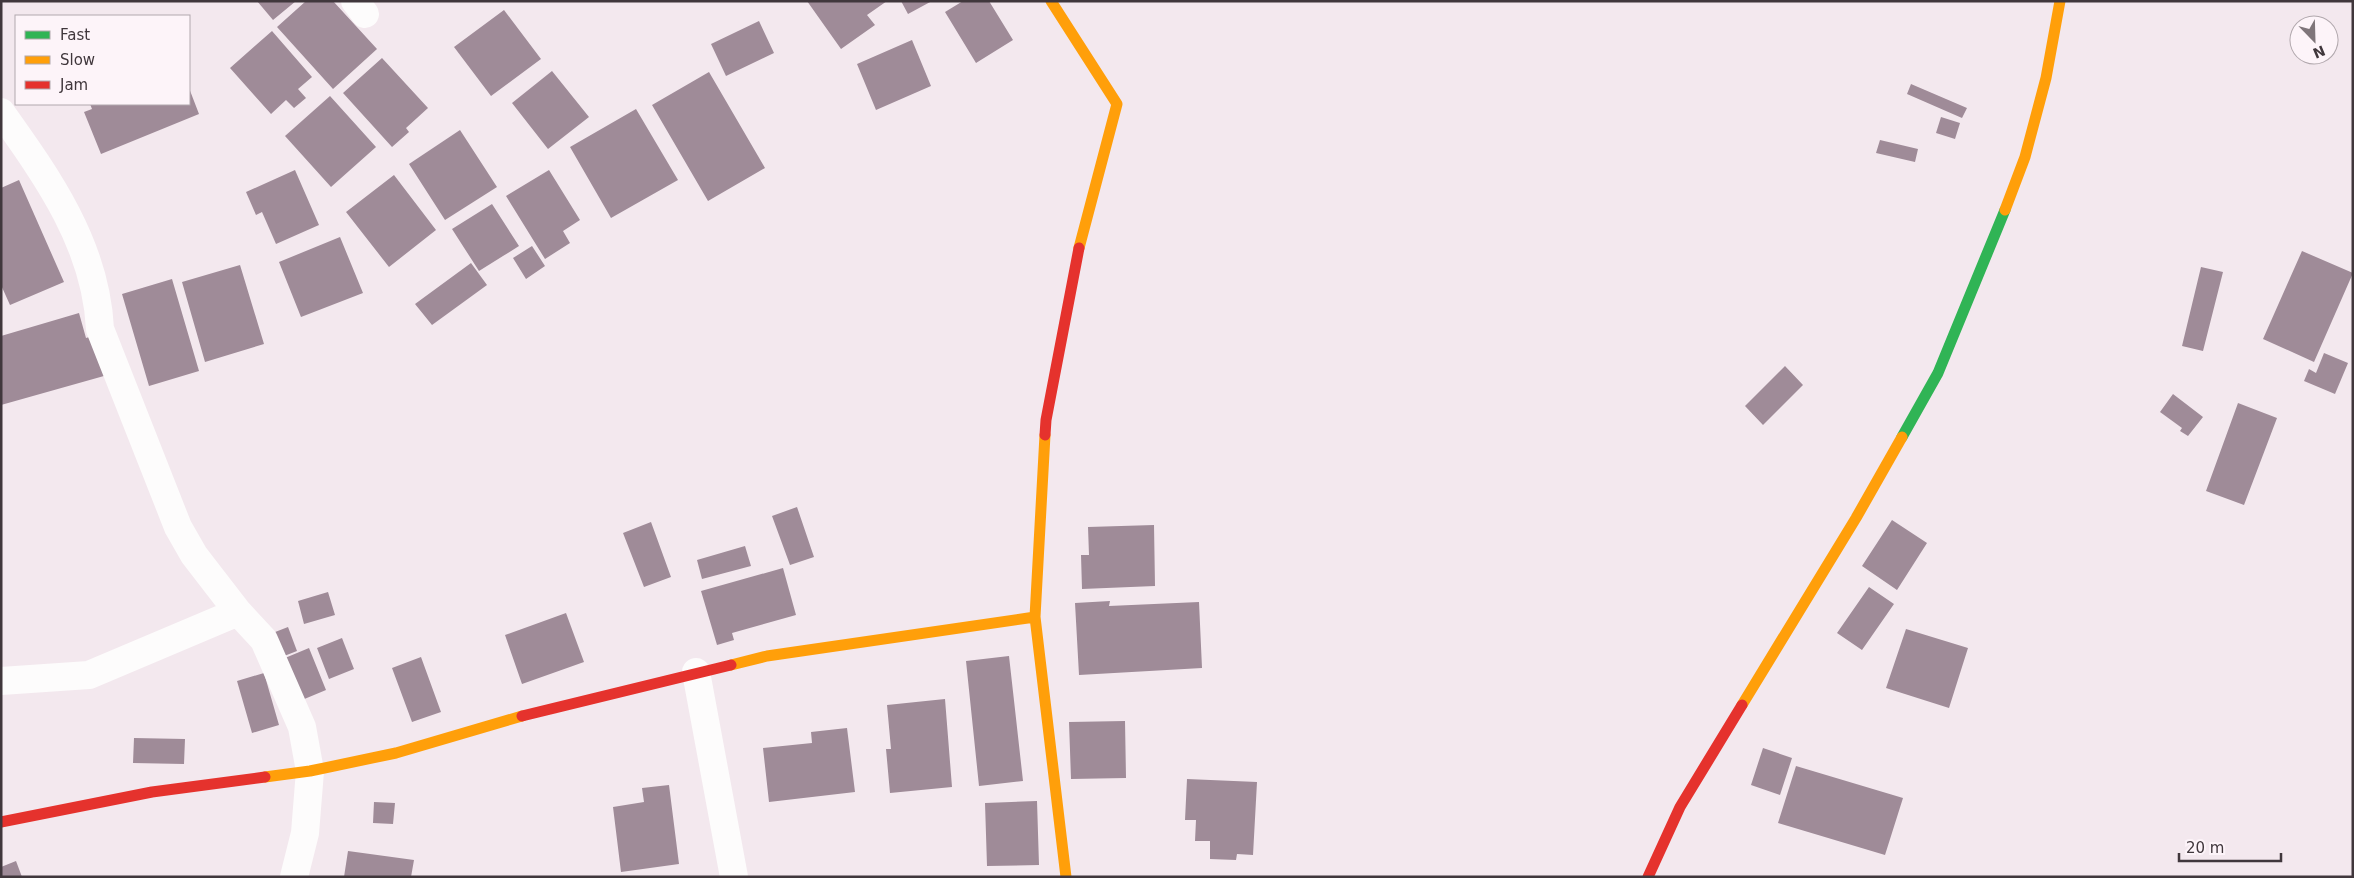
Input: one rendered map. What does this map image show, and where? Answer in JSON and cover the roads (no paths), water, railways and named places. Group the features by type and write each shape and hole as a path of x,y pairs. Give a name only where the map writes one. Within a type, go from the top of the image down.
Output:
{"street":[{"path":"1051,1 1116,104 1076,259 1046,420 1035,617 1066,877"},
{"path":"1648,877 1680,807 1856,518 1938,373 1988,253 2025,157 2046,78 2060,1"},
{"path":"1,112 60,199 77,233 99,304 100,329 178,527 194,555 238,612 264,640 302,727 310,771 305,834 294,877"},
{"path":"1,681 89,675 238,612"},
{"path":"1,822 152,792 310,771 396,753 500,720 766,656 1035,617"},
{"path":"696,672 734,877"}]}
